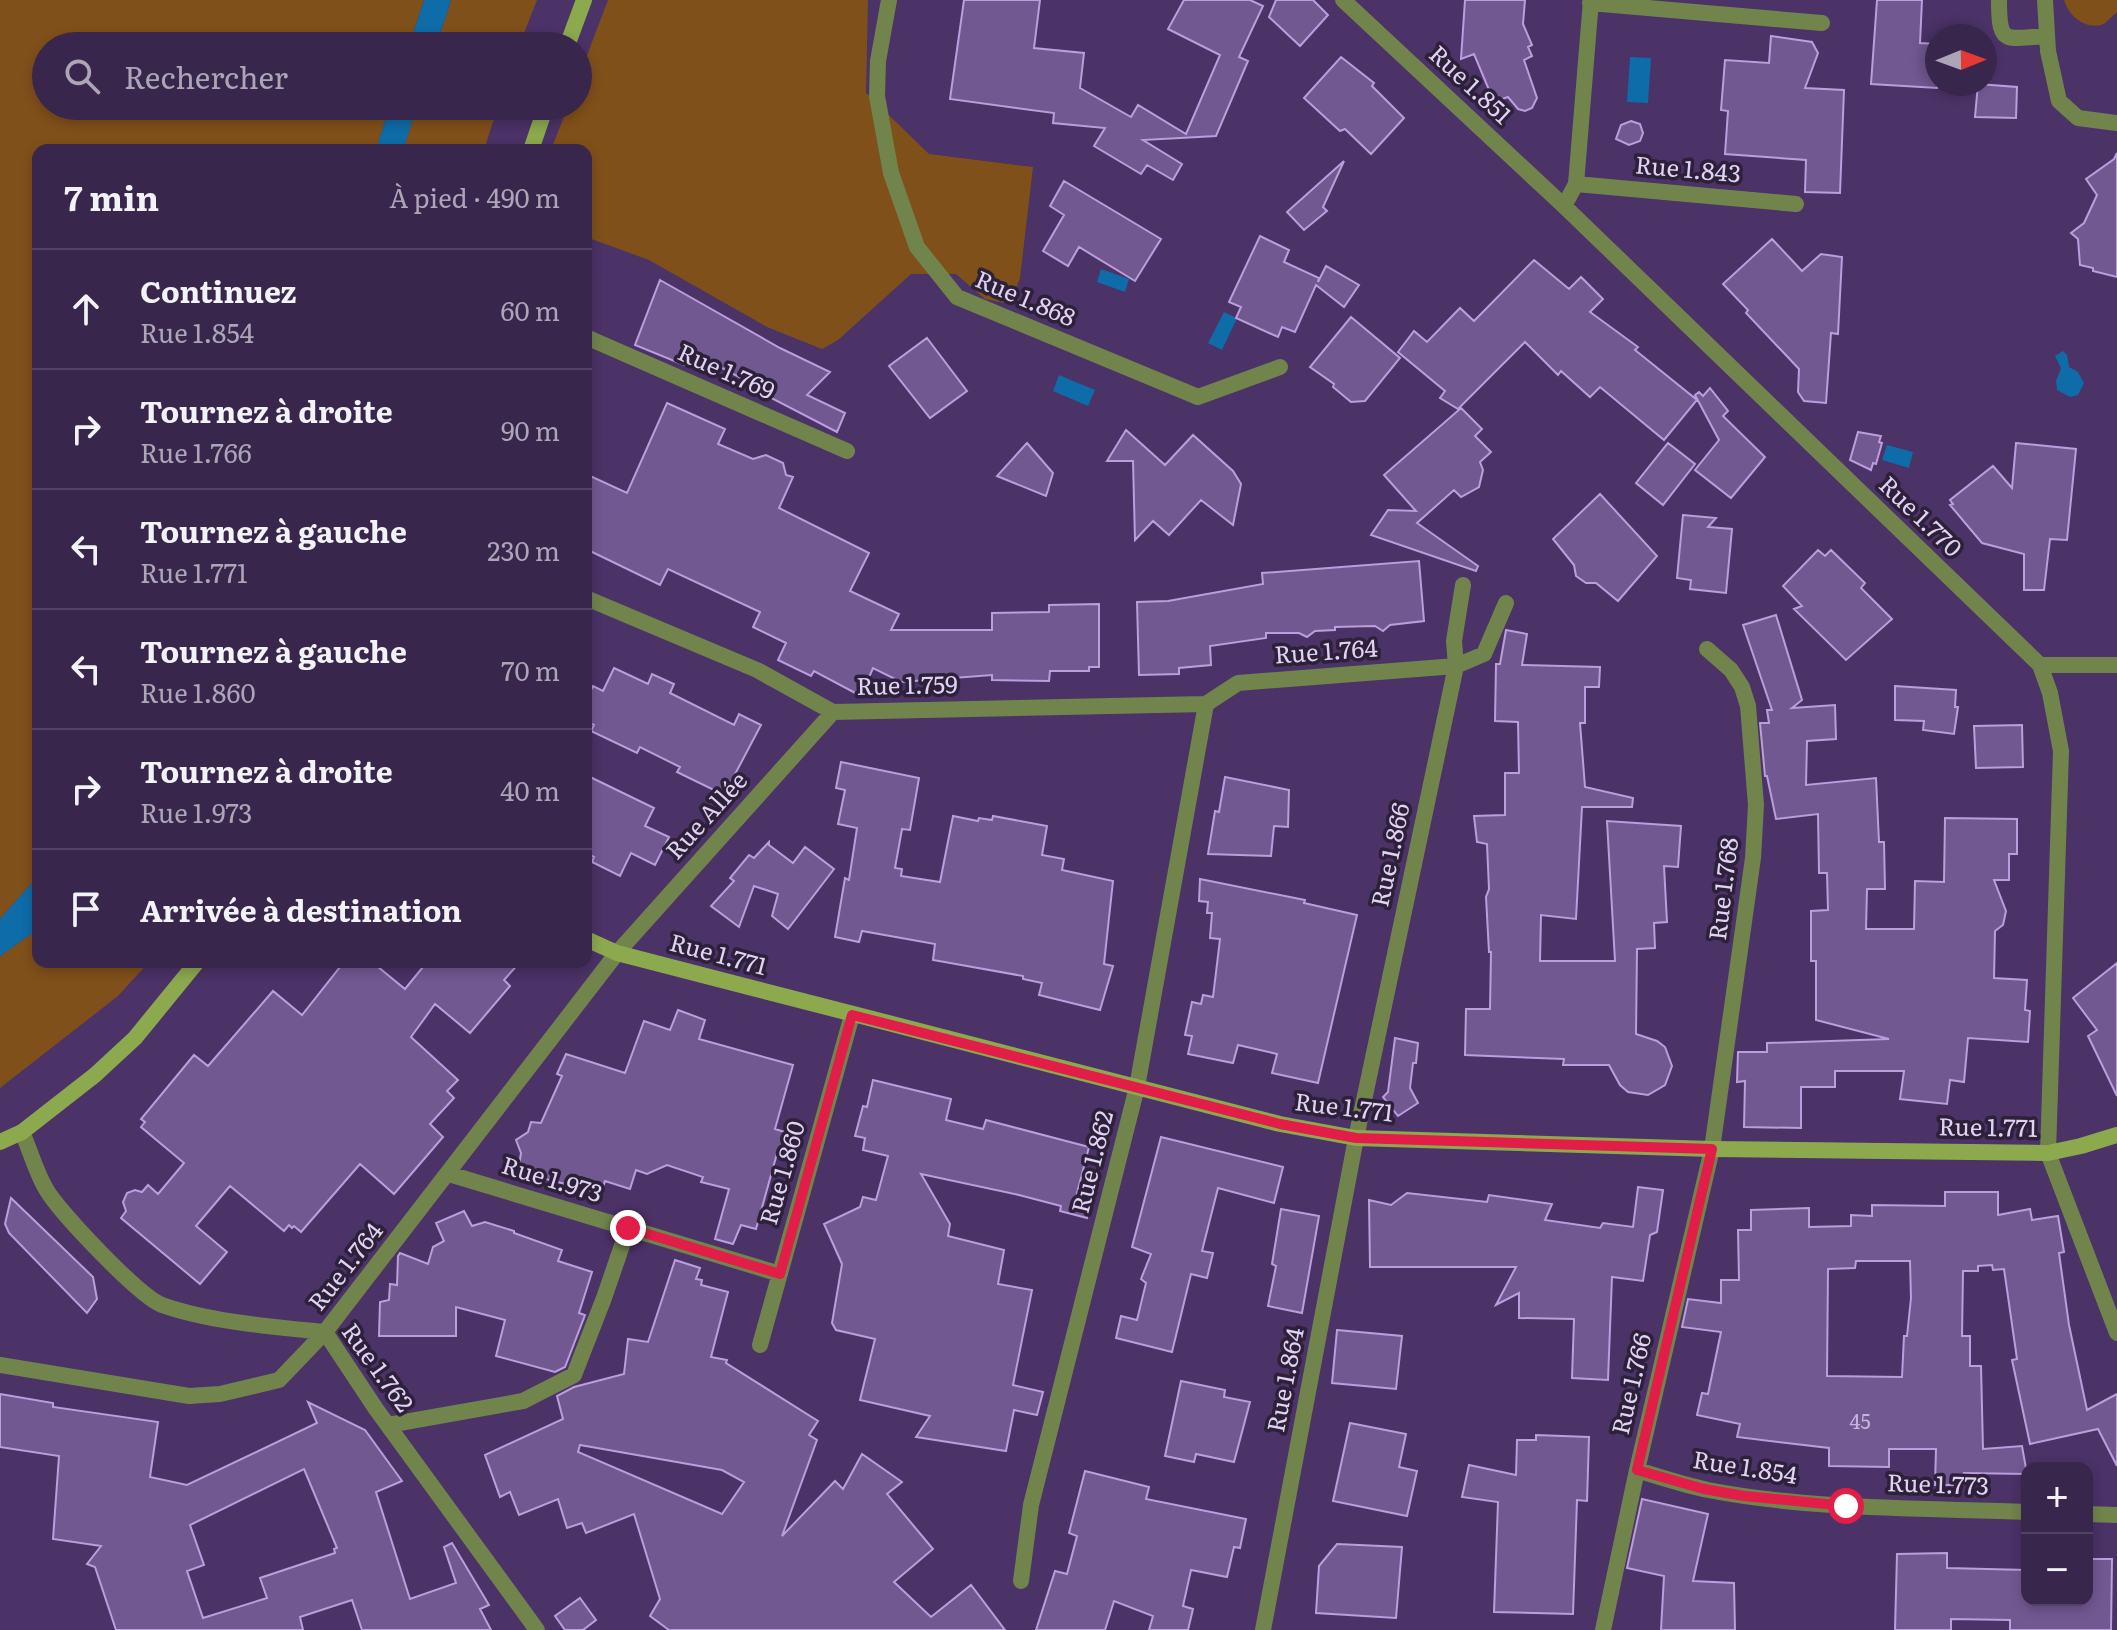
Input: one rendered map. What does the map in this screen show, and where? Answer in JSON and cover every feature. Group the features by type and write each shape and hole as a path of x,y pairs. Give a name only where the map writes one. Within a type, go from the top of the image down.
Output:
{"street":[{"path":"572,32 584,0"},
{"name":"Rue 1.868","path":"889,0 878,61 877,96 888,160 904,216 917,247 957,297 1198,397 1280,367"},
{"name":"Rue 1.851","path":"1343,0 1564,206"},
{"path":"1999,0 1999,28 2004,35 2010,38 2047,36"},
{"path":"2045,0 2047,36 2059,101 2078,118 2117,123"},
{"path":"1564,206 1576,184 1590,2 1822,23"},
{"path":"533,144 541,120"},
{"name":"Rue 1.843","path":"1576,184 1796,204"},
{"name":"Rue 1.770","path":"1564,206 2040,665 2050,693 2061,751 2048,1153"},
{"name":"Rue 1.769","path":"592,340 847,451"},
{"name":"Rue 1.866","path":"1356,1138 1456,666 1454,641 1463,585"},
{"name":"Rue 1.759","path":"592,601 757,670 833,712 1206,704"},
{"path":"1456,666 1484,654 1506,603"},
{"name":"Rue 1.768","path":"1707,649 1731,670 1742,687 1748,706 1756,805 1753,858 1712,1149"},
{"path":"2040,665 2117,665"},
{"name":"Rue 1.764","path":"1206,704 1238,683 1456,666"},
{"name":"Rue 1.862","path":"1021,1581 1031,1505 1137,1087 1206,704"},
{"name":"Rue Allée","path":"617,953 833,712"},
{"name":"Rue 1.771","path":"592,942 617,953 852,1015 1280,1124 1356,1138 1712,1149 2048,1153 2117,1135"},
{"name":"Rue 1.764","path":"0,1365 205,1397 279,1380 325,1332 617,953"},
{"path":"0,1142 22,1132 95,1075 135,1038 192,968"},
{"name":"Rue 1.860","path":"760,1345 852,1015"},
{"name":"Rue 1.762","path":"22,1132 46,1190 107,1259 159,1304 257,1325 325,1332 388,1425 537,1630"},
{"name":"Rue 1.864","path":"1263,1630 1356,1138"},
{"name":"Rue 1.766","path":"1603,1630 1712,1149"},
{"path":"2048,1153 2117,1333"},
{"name":"Rue 1.973","path":"449,1174 780,1274"},
{"path":"388,1425 523,1401 574,1375 628,1228"},
{"name":"Rue 1.854","path":"1637,1470 1731,1494 1846,1506"},
{"name":"Rue 1.773","path":"1846,1506 2021,1512"},
{"path":"2093,1514 2117,1515"}],"shaded area":[{"path":"0,0 424,0 414,32 32,32 32,120 386,120 378,144 32,144 32,883 0,919"},
{"path":"451,0 537,0 524,32 441,32"},
{"path":"608,0 868,0 866,93 929,154 1033,167 1020,278 1010,304 985,299 956,274 911,274 838,340 822,349 767,327 649,260 592,239 592,144 553,144 563,120 592,120 592,42"},
{"path":"2064,0 2117,0 2117,12 2103,24 2089,25 2073,16"},
{"path":"413,120 494,120 486,144 405,144"},
{"path":"32,933 32,968 144,968 118,996 0,1088 0,956"}],"water":[{"path":"424,0 451,0 441,32 414,32"},
{"path":"1630,57 1651,58 1648,103 1627,102"},
{"path":"386,120 413,120 405,144 378,144"},
{"path":"1101,269 1129,279 1125,292 1097,282"},
{"path":"1224,312 1237,318 1222,350 1208,343"},
{"path":"2063,351 2069,367 2078,372 2084,383 2078,395 2070,397 2057,390 2056,381 2061,368 2055,356"},
{"path":"1059,375 1095,390 1088,406 1053,391"},
{"path":"1887,445 1913,452 1909,468 1882,460"},
{"path":"32,883 32,933 0,956 0,919"}],"building":[{"path":"964,0 1040,0 1034,48 1084,53 1080,88 1131,117 1138,105 1186,134 1220,55 1168,29 1184,0 1250,0 1263,6 1239,57 1248,61 1216,136 1143,140 1182,164 1173,180 1147,165 1141,174 1094,146 1105,128 1053,123 1054,113 950,99"},
{"path":"1276,0 1313,0 1328,15 1300,46 1269,17"},
{"path":"1465,0 1525,0 1523,24 1532,45 1528,47 1532,56 1524,60 1537,98 1532,108 1525,111 1518,109 1508,97 1494,102 1474,54 1461,59"},
{"path":"1877,0 1922,0 1920,43 1925,43 1925,87 1871,84"},
{"path":"1771,36 1812,42 1818,53 1805,88 1844,90 1840,193 1805,192 1806,160 1725,154 1728,111 1721,110 1725,60 1769,63"},
{"path":"1341,57 1374,83 1372,86 1404,118 1371,154 1345,129 1340,131 1304,98"},
{"path":"1997,85 2017,87 2016,118 1975,117 1977,96 1997,96"},
{"path":"1631,121 1640,124 1643,133 1640,141 1629,145 1616,139 1621,125"},
{"path":"2117,153 2117,277 2080,265 2078,239 2071,233 2084,223 2097,195 2086,179 2114,159"},
{"path":"1344,161 1323,207 1327,211 1304,230 1287,212"},
{"path":"1064,181 1161,239 1135,281 1079,247 1068,266 1043,251 1064,215 1050,206"},
{"path":"1260,236 1289,250 1284,262 1319,278 1318,282 1326,266 1359,285 1344,307 1316,285 1295,332 1282,327 1278,337 1236,318 1241,307 1229,302"},
{"path":"1772,239 1802,271 1821,254 1842,257 1838,334 1831,333 1826,403 1804,401 1798,392 1799,369 1723,284"},
{"path":"1534,260 1569,289 1581,277 1603,299 1590,312 1638,347 1635,350 1697,400 1664,440 1600,387 1590,397 1561,371 1558,375 1525,342 1458,409 1440,398 1445,391 1398,352 1414,331 1427,342 1460,308 1474,321"},
{"path":"660,280 780,348 830,372 807,395 845,413 837,432 690,351 684,365 635,345"},
{"path":"1351,317 1400,358 1365,401 1351,402 1333,387 1334,384 1310,367"},
{"path":"927,338 967,391 930,418 889,366"},
{"path":"1710,388 1728,411 1723,416 1765,457 1731,498 1695,470 1719,440 1695,395 1699,392 1703,396"},
{"path":"667,403 725,429 718,444 753,459 766,455 783,463 786,475 793,477 779,508 869,553 850,591 899,614 891,630 992,630 992,613 1049,612 1049,605 1099,604 1099,667 1089,667 1089,671 1050,671 1049,681 992,680 992,675 901,682 873,668 861,696 814,671 811,676 778,660 786,643 753,627 760,612 668,569 660,585 592,552 592,477 627,493"},
{"path":"1461,408 1482,429 1475,436 1491,452 1480,462 1483,470 1479,487 1461,497 1454,490 1417,523 1478,566 1476,571 1371,535 1388,510 1416,511 1384,475"},
{"path":"1126,430 1165,465 1193,435 1233,471 1241,484 1233,525 1201,500 1169,535 1153,521 1135,540 1133,461 1107,461"},
{"path":"1858,432 1881,436 1876,464 1873,463 1871,470 1850,460"},
{"path":"1027,443 1053,473 1046,496 997,476"},
{"path":"1668,443 1695,464 1663,505 1636,483"},
{"path":"2016,443 2076,449 2067,540 2050,539 2044,590 2024,590 2024,554 1982,543 1950,505 1953,504 1950,500 1993,466 2012,488"},
{"path":"1600,494 1657,556 1618,601 1596,583 1586,583 1576,576 1574,565 1553,539"},
{"path":"1683,515 1716,518 1708,527 1732,529 1726,593 1690,589 1691,580 1677,578"},
{"path":"1818,550 1825,556 1831,550 1865,583 1861,588 1892,619 1846,660 1794,609 1802,606 1783,586"},
{"path":"1419,561 1424,621 1390,625 1383,631 1375,626 1335,627 1335,630 1315,631 1307,637 1299,633 1266,633 1266,638 1210,646 1211,665 1179,668 1179,674 1139,675 1137,602 1168,601 1263,584 1262,573"},
{"path":"1776,615 1802,700 1792,708 1835,705 1836,739 1807,741 1806,785 1876,778 1879,842 1884,842 1885,889 1867,889 1866,929 1914,929 1915,881 1944,882 1945,818 2017,819 2017,854 2009,854 2009,880 1994,880 2006,911 2003,925 1995,931 1994,978 2027,980 2025,1010 2030,1011 2028,1042 1968,1038 1964,1082 1950,1080 1947,1104 1900,1099 1904,1071 1835,1071 1835,1087 1801,1087 1801,1128 1744,1127 1745,1081 1737,1082 1738,1052 1767,1052 1767,1043 1889,1039 1816,1020 1816,961 1811,961 1811,911 1828,910 1827,873 1819,873 1818,814 1776,819 1765,776 1760,723 1769,723 1767,710 1772,710 1743,625"},
{"path":"1506,630 1527,634 1522,665 1600,667 1599,687 1585,687 1585,723 1580,723 1585,787 1633,798 1632,807 1582,807 1576,919 1541,915 1540,961 1615,961 1607,821 1681,826 1678,867 1664,866 1667,922 1654,923 1655,948 1637,949 1636,1034 1665,1047 1672,1066 1665,1085 1648,1095 1628,1092 1620,1085 1609,1065 1563,1065 1564,1059 1465,1055 1466,1009 1490,1009 1487,844 1477,842 1474,816 1505,815 1505,773 1519,773 1518,722 1495,721 1496,664 1500,664"},
{"path":"614,668 648,684 652,674 674,684 670,693 734,725 739,714 761,725 724,795 677,772 680,767 640,747 637,753 592,731 592,688 603,691"},
{"path":"1895,686 1956,690 1955,707 1958,707 1954,734 1923,730 1924,721 1895,720"},
{"path":"2022,725 2023,767 1976,768 1974,726"},
{"path":"841,762 919,778 910,830 902,829 895,868 902,869 901,876 940,882 953,816 978,821 979,818 992,820 993,816 1047,826 1042,855 1064,859 1062,870 1113,881 1104,964 1113,966 1100,1010 1039,995 1042,983 1023,979 1023,976 933,960 935,944 862,931 859,942 835,937 845,878 849,880 857,828 838,824 845,790 836,788"},
{"path":"1225,777 1289,790 1288,827 1274,826 1271,856 1208,854 1215,811 1219,812"},
{"path":"592,778 654,808 645,826 669,837 655,865 631,853 620,876 592,862"},
{"path":"769,842 793,863 805,847 834,869 788,929 772,916 778,894 754,886 739,927 711,906 734,881 730,878 749,855 754,858"},
{"path":"1200,879 1305,900 1304,903 1357,915 1318,1083 1272,1073 1277,1054 1238,1045 1233,1063 1188,1054 1192,1036 1185,1035 1192,1002 1201,1004 1203,995 1213,997 1220,939 1210,938 1212,913 1207,913 1208,902 1199,901"},
{"path":"2117,963 2117,1096 2088,1036 2097,1030 2073,998"},
{"path":"339,968 379,968 405,989 422,968 515,968 504,980 510,986 470,1033 435,1004 411,1037 458,1080 447,1091 454,1098 430,1124 443,1137 394,1194 360,1164 301,1232 289,1225 284,1231 230,1186 196,1226 227,1252 200,1284 121,1218 126,1211 123,1202 127,1193 135,1190 142,1192 148,1185 158,1194 184,1163 141,1127 145,1122 141,1119 194,1055 208,1066 273,991 302,1015"},
{"path":"678,1010 705,1020 699,1039 793,1065 775,1129 798,1136 794,1155 778,1150 756,1229 741,1225 733,1244 715,1239 729,1189 701,1182 703,1177 667,1165 647,1174 636,1170 630,1189 605,1181 601,1193 518,1172 521,1153 516,1140 528,1132 531,1122 541,1123 562,1076 557,1074 566,1054 625,1073 644,1021 670,1030"},
{"path":"1395,1038 1418,1043 1410,1088 1418,1103 1398,1116 1383,1097 1388,1092"},
{"path":"873,1080 951,1099 946,1120 983,1129 986,1120 1089,1147 1077,1193 1092,1197 1087,1218 1060,1211 1061,1206 921,1174 950,1224 948,1236 1004,1250 998,1284 1032,1290 1013,1385 1043,1392 1037,1415 1014,1410 1006,1451 916,1437 930,1416 860,1400 875,1339 836,1330 832,1323 842,1264 824,1224 860,1207 863,1197 876,1200 888,1156 863,1150 865,1138 855,1136 863,1106 867,1107"},
{"path":"1161,1137 1283,1167 1274,1203 1218,1188 1202,1251 1213,1253 1207,1278 1191,1274 1172,1352 1116,1338 1121,1316 1137,1320 1146,1283 1141,1279 1151,1254 1132,1247"},
{"path":"1638,1187 1663,1190 1657,1232 1650,1235 1643,1281 1612,1277 1608,1380 1572,1378 1574,1319 1519,1318 1519,1293 1496,1305 1516,1267 1370,1267 1369,1200 1391,1205 1407,1193 1487,1202 1489,1195 1552,1204 1545,1220 1600,1228 1603,1223 1633,1227"},
{"path":"1945,1192 1998,1192 1998,1215 2030,1209 2032,1220 2058,1216 2064,1252 2059,1253 2069,1325 2087,1410 2117,1394 2117,1466 2098,1429 2030,1444 2012,1360 2017,1359 2004,1269 1993,1270 1992,1265 1978,1266 1978,1271 1963,1271 1962,1336 1970,1336 1970,1366 1981,1366 1983,1449 2022,1446 2025,1462 2021,1462 2021,1474 1964,1473 1963,1485 1935,1485 1936,1449 1889,1449 1889,1467 1829,1466 1829,1448 1737,1437 1740,1424 1697,1415 1702,1393 1708,1394 1721,1332 1682,1327 1688,1299 1721,1303 1721,1280 1739,1280 1738,1230 1751,1230 1751,1210 1809,1208 1809,1227 1851,1226 1851,1215 1872,1216 1872,1205 1945,1206","holes":["1856,1261 1910,1261 1911,1298 1907,1336 1904,1336 1902,1377 1827,1376 1828,1269 1855,1268"]},
{"path":"11,1198 93,1277 97,1299 87,1313 9,1233 5,1224"},
{"path":"1281,1209 1319,1216 1302,1313 1268,1306 1276,1266 1272,1264"},
{"path":"464,1211 472,1226 485,1222 514,1231 562,1250 558,1261 592,1272 579,1313 585,1315 565,1367 555,1372 496,1356 505,1320 456,1307 456,1336 379,1336 380,1302 389,1300 390,1284 397,1285 400,1253 428,1264 433,1247 444,1241 436,1223"},
{"path":"675,1260 700,1268 696,1279 702,1280 701,1285 728,1292 711,1357 727,1360 726,1363 818,1421 809,1435 817,1440 782,1536 835,1481 843,1489 862,1454 902,1482 887,1494 933,1549 894,1582 931,1617 971,1585 1005,1630 669,1630 650,1616 660,1599 634,1514 586,1533 582,1523 567,1528 558,1499 519,1515 510,1492 500,1497 485,1455 563,1419 557,1396 574,1387 624,1374 628,1339 648,1342","holes":["580,1445 722,1470 744,1482 722,1514 578,1452"]},
{"path":"1337,1330 1402,1336 1396,1389 1332,1383"},
{"path":"1181,1381 1225,1390 1224,1397 1250,1402 1234,1462 1196,1454 1194,1462 1165,1456"},
{"path":"0,1394 53,1403 53,1407 158,1422 150,1477 187,1485 317,1423 308,1402 365,1430 402,1481 376,1492 410,1599 456,1583 444,1547 452,1543 489,1605 480,1609 491,1630 362,1630 352,1600 300,1617 303,1630 116,1630 95,1567 87,1564 101,1546 53,1539 59,1456 0,1447","holes":["304,1469 337,1548 334,1549 335,1553 260,1578 267,1598 203,1618 187,1571 204,1565 190,1525"]},
{"path":"1350,1423 1406,1434 1399,1467 1417,1471 1407,1516 1333,1501"},
{"path":"1536,1435 1589,1437 1587,1501 1577,1500 1573,1614 1494,1612 1498,1502 1462,1497 1469,1465 1516,1475 1517,1440 1536,1440"},
{"path":"1085,1471 1149,1487 1146,1499 1246,1519 1240,1548 1234,1547 1227,1577 1191,1570 1183,1606 1193,1609 1188,1630 1149,1630 1153,1616 1114,1601 1105,1630 1036,1630 1055,1571 1067,1574 1077,1536 1069,1533"},
{"path":"1642,1499 1708,1514 1693,1581 1734,1583 1735,1630 1661,1630 1664,1576 1627,1568"},
{"path":"1337,1544 1402,1547 1396,1618 1316,1613 1319,1566"},
{"path":"1947,1553 1947,1568 2021,1570 2021,1606 2093,1606 2093,1559 2112,1559 2111,1630 2010,1630 2010,1620 1951,1619 1951,1630 1895,1630 1897,1554"},
{"path":"580,1598 596,1620 583,1630 565,1630 555,1616"}],"route":[{"path":"628,1228 780,1274 852,1015 1280,1124 1356,1138 1712,1149 1637,1470 1704,1489 1744,1496 1846,1506"}]}
